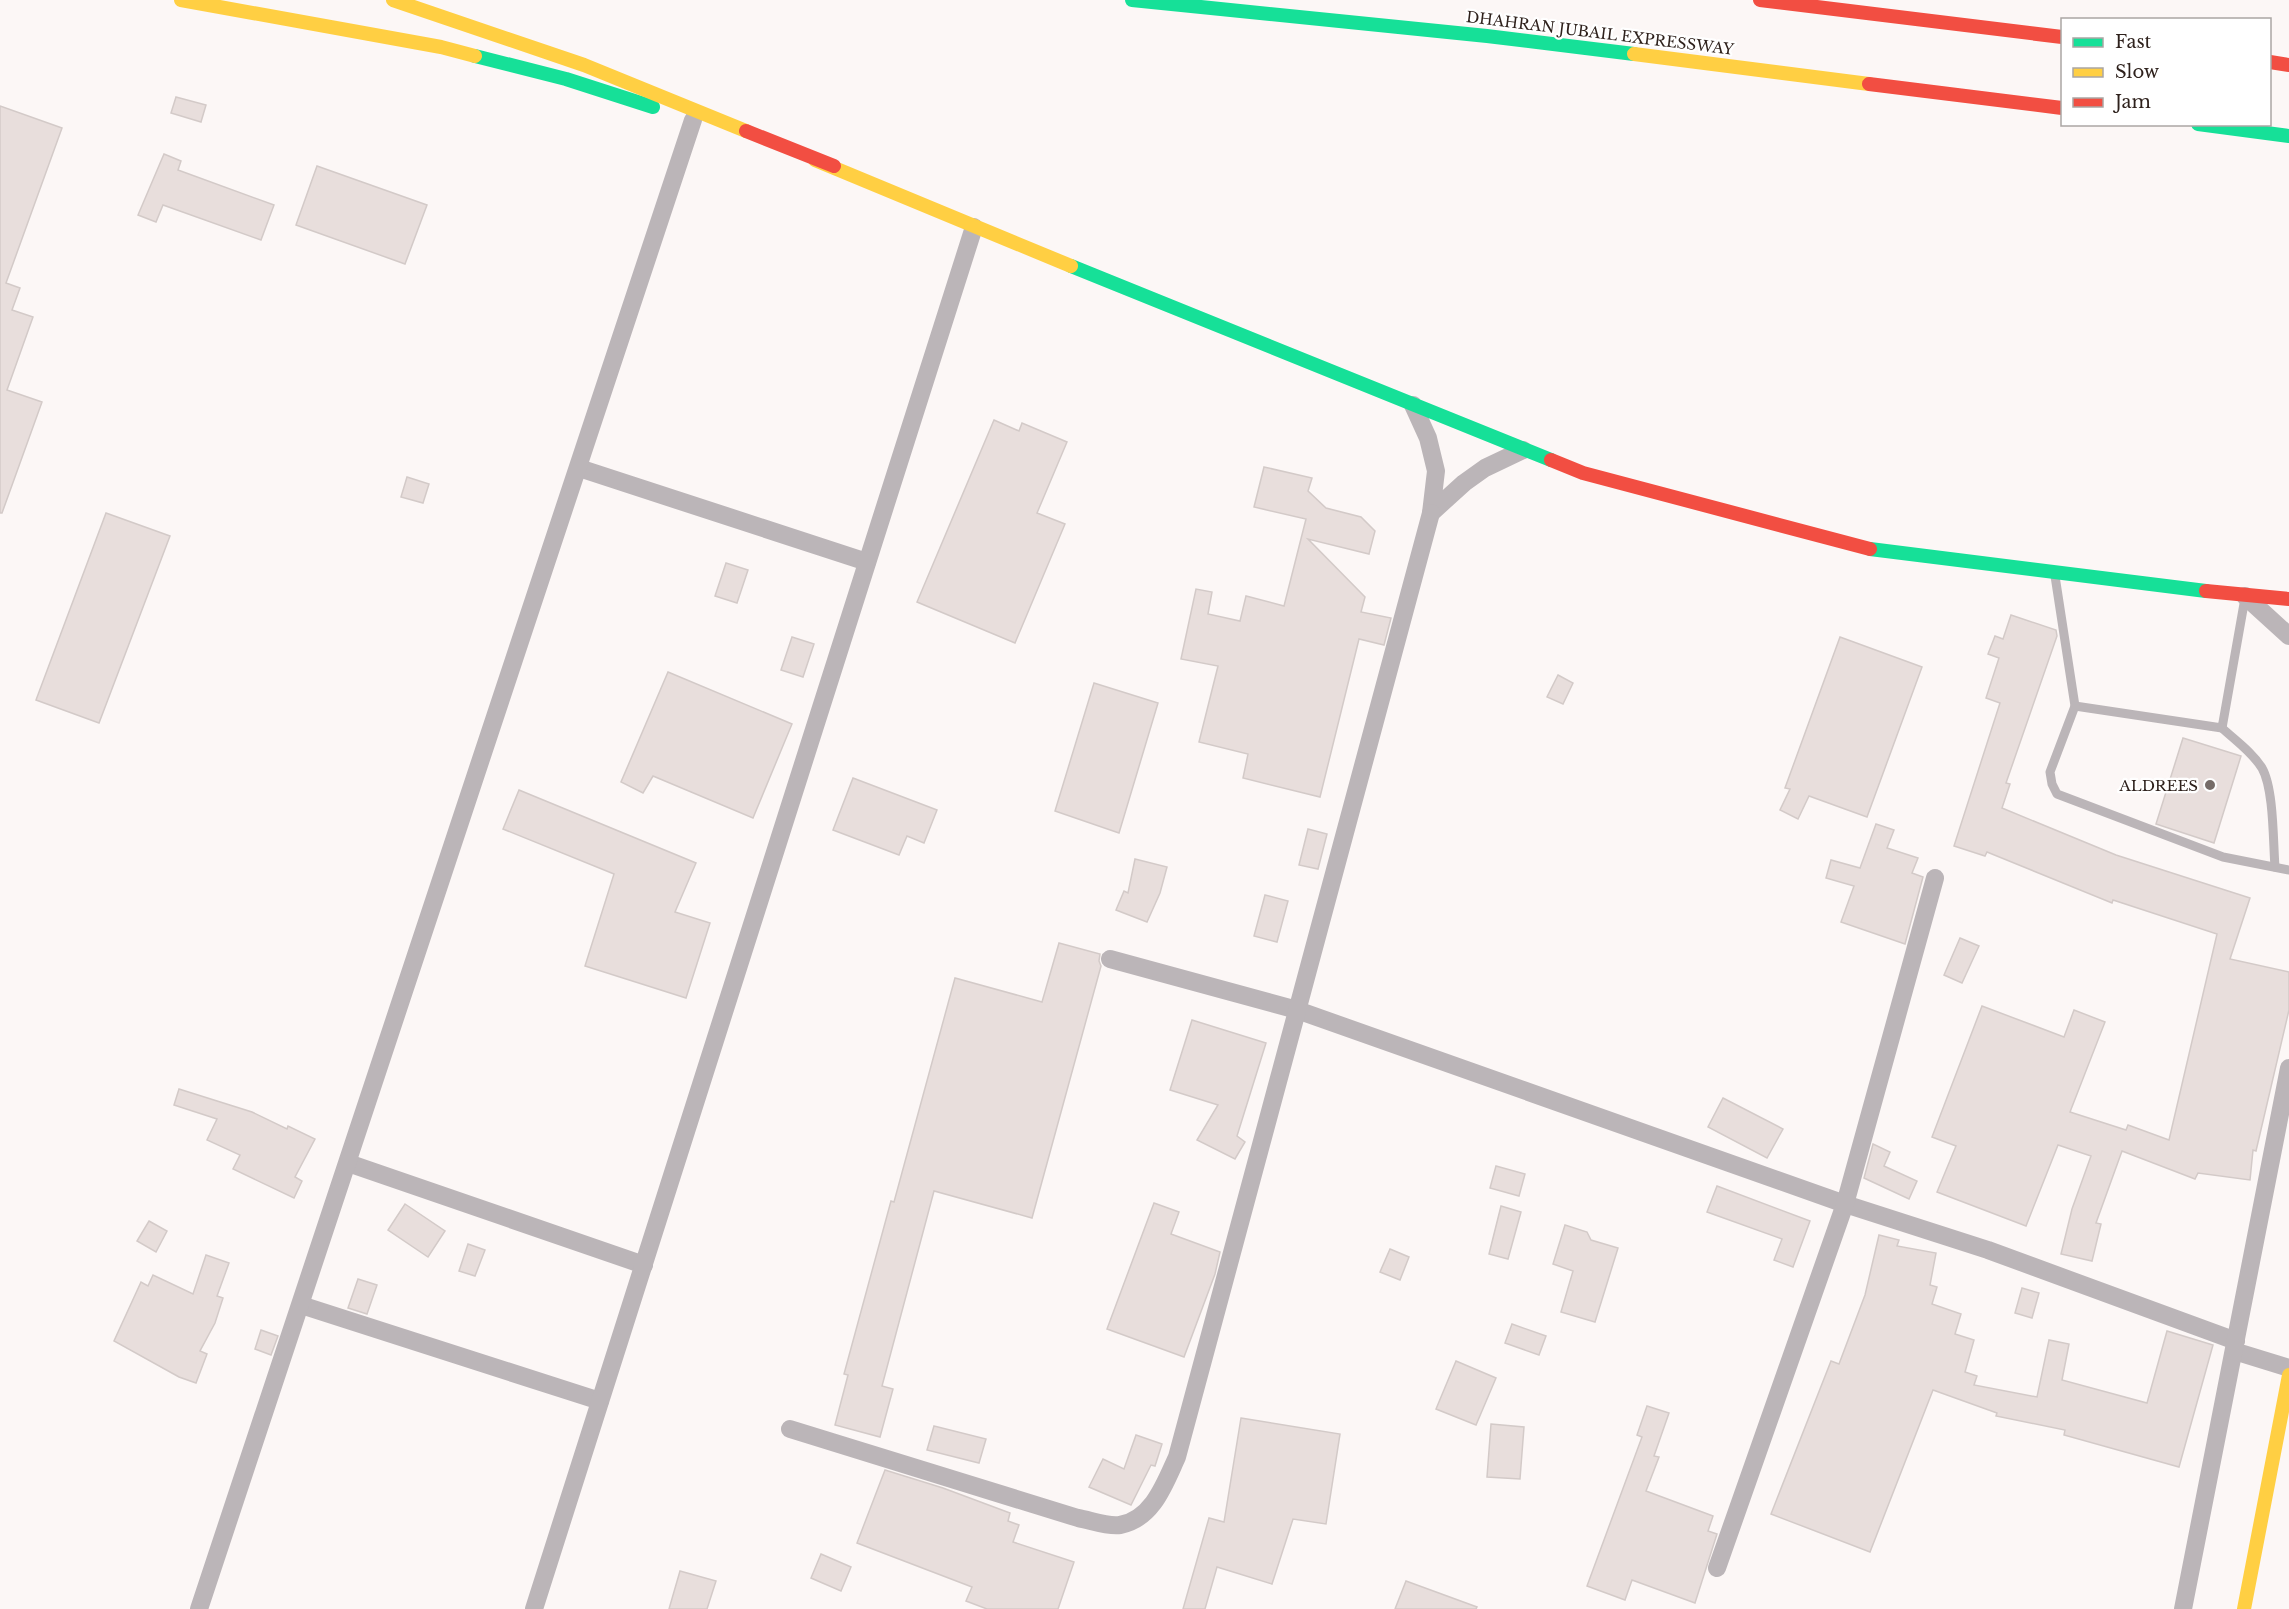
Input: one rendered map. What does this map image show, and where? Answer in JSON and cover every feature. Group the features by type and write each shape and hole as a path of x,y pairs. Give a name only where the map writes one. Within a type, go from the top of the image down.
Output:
{"main road":[{"path":"181,0 441,47 566,79 834,166"},
{"path":"393,0 584,65 834,166 974,227 1583,473 1869,549 2245,596 2289,599"},
{"name":"DHAHRAN JUBAIL EXPRESSWAY","path":"1132,0 1487,36 2061,108"},
{"path":"1760,0 2061,37"},
{"path":"2271,62 2289,64"},
{"path":"2213,126 2289,136"},
{"path":"2244,1609 2289,1375"}],"street":[{"path":"199,1609 693,120"},
{"path":"534,1609 974,227"},
{"path":"790,1429 1078,1518 1118,1525 1141,1517 1160,1493 1177,1457 1431,513 1436,471 1428,438 1413,405"},
{"path":"1431,513 1464,483 1485,468 1523,450"},
{"path":"579,468 867,562"},
{"path":"2245,596 2289,636"},
{"path":"1717,1568 1845,1204 1935,878"},
{"path":"1110,959 1297,1010 1845,1204 1988,1250 2289,1368"},
{"path":"2183,1609 2289,1068"},
{"path":"348,1163 644,1265"},
{"path":"301,1305 600,1401"}],"lane":[{"path":"2054,571 2075,706 2050,772 2056,794 2223,857 2289,870"},
{"path":"2222,728 2245,596"},
{"path":"2075,706 2222,728 2254,757 2264,770 2269,786 2275,867"}],"building":[{"path":"176,97 206,105 201,122 171,113"},
{"path":"0,106 62,128 6,283 20,288 12,310 33,317 7,390 42,402 2,513 0,513"},
{"path":"164,154 181,161 178,170 274,205 261,240 163,205 156,222 138,215"},
{"path":"317,166 427,205 405,264 296,225"},
{"path":"994,420 1019,431 1022,423 1067,442 1037,513 1065,524 1015,643 917,602"},
{"path":"1264,467 1312,478 1308,491 1326,508 1361,517 1375,531 1369,554 1308,539 1365,597 1361,612 1391,618 1384,645 1359,639 1320,797 1243,778 1248,754 1199,742 1218,666 1181,659 1196,589 1212,592 1208,614 1240,621 1246,596 1284,606 1306,519 1254,507"},
{"path":"407,477 429,484 423,503 401,497"},
{"path":"106,513 170,536 99,723 36,700"},
{"path":"726,563 748,570 737,603 715,596"},
{"path":"2011,615 2056,630 2057,636 2006,783 2010,784 2002,808 2116,855 2250,898 2230,959 2289,972 2289,1010 2256,1151 2253,1150 2250,1180 2198,1173 2195,1179 2122,1151 2096,1223 2101,1224 2092,1261 2061,1254 2072,1209 2091,1156 2058,1145 2026,1226 1937,1192 1956,1146 1932,1137 1982,1006 2064,1037 2074,1010 2105,1022 2070,1112 2126,1130 2128,1125 2169,1140 2217,934 2113,900 2112,903 1987,852 1985,856 1954,846 2000,703 1986,698 1999,658 1988,654 1995,636 2003,639"},
{"path":"792,637 814,644 803,677 781,670"},
{"path":"1840,637 1922,667 1867,817 1809,796 1798,819 1780,810 1790,789 1785,788"},
{"path":"668,672 792,724 753,818 653,776 643,793 621,782"},
{"path":"1558,675 1573,683 1563,704 1547,697"},
{"path":"1094,683 1158,703 1119,833 1055,811"},
{"path":"2183,738 2241,756 2214,843 2156,824"},
{"path":"853,778 937,810 924,843 907,836 899,855 833,830"},
{"path":"519,790 696,863 675,912 710,923 686,998 585,966 614,874 503,829"},
{"path":"1876,824 1894,830 1887,848 1918,858 1912,873 1923,877 1905,944 1841,922 1854,886 1826,878 1831,860 1860,868"},
{"path":"1308,829 1327,834 1318,869 1299,865"},
{"path":"1135,859 1167,867 1160,893 1147,922 1116,910 1124,891 1128,893"},
{"path":"1265,895 1288,901 1277,942 1254,936"},
{"path":"1960,938 1979,946 1962,983 1944,975"},
{"path":"1059,943 1100,954 1101,966 1032,1218 934,1191 882,1386 893,1389 880,1437 835,1425 848,1375 844,1374 955,978 1042,1002"},
{"path":"1192,1020 1266,1043 1237,1136 1245,1142 1235,1159 1197,1140 1218,1105 1170,1090"},
{"path":"179,1089 252,1112 287,1129 288,1126 315,1139 295,1177 302,1181 294,1198 233,1169 240,1155 207,1140 217,1119 174,1105"},
{"path":"1723,1098 1783,1129 1767,1158 1708,1127"},
{"path":"1873,1144 1890,1152 1884,1166 1917,1181 1909,1199 1864,1178"},
{"path":"1496,1166 1525,1174 1519,1196 1490,1188"},
{"path":"1717,1186 1810,1221 1793,1267 1774,1260 1782,1239 1707,1212"},
{"path":"1154,1203 1179,1212 1171,1234 1220,1252 1215,1274 1184,1357 1107,1329"},
{"path":"405,1204 445,1231 428,1257 388,1230"},
{"path":"1501,1206 1521,1212 1508,1259 1489,1254"},
{"path":"149,1221 167,1231 156,1252 137,1241"},
{"path":"1565,1225 1587,1232 1591,1240 1618,1248 1595,1322 1561,1312 1573,1271 1553,1264"},
{"path":"1879,1235 1899,1240 1897,1246 1936,1253 1930,1285 1937,1287 1932,1304 1961,1314 1955,1334 1974,1340 1965,1372 1977,1376 1974,1385 2037,1397 2049,1340 2069,1344 2062,1380 2147,1403 2167,1331 2213,1345 2179,1467 2064,1435 2065,1430 1996,1416 1997,1413 1933,1390 1870,1552 1771,1514 1831,1361 1839,1364 1865,1295"},
{"path":"468,1244 485,1250 475,1276 459,1271"},
{"path":"1390,1249 1409,1257 1400,1280 1380,1272"},
{"path":"206,1255 229,1263 217,1296 223,1298 215,1323 200,1351 207,1354 196,1383 179,1377 114,1341 141,1282 148,1286 153,1275 193,1294"},
{"path":"358,1279 377,1285 367,1314 348,1308"},
{"path":"2022,1288 2039,1293 2032,1318 2015,1313"},
{"path":"1512,1324 1546,1336 1539,1355 1505,1343"},
{"path":"261,1330 278,1336 271,1355 255,1349"},
{"path":"1456,1361 1496,1378 1476,1425 1436,1409"},
{"path":"1647,1406 1669,1413 1654,1456 1659,1457 1646,1491 1713,1516 1708,1531 1717,1534 1695,1603 1632,1580 1625,1600 1587,1586 1642,1437 1637,1435"},
{"path":"1241,1418 1340,1434 1326,1524 1293,1519 1272,1584 1217,1567 1205,1609 1183,1609 1209,1518 1224,1522"},
{"path":"1491,1424 1524,1427 1520,1479 1487,1477"},
{"path":"934,1426 986,1439 979,1463 927,1450"},
{"path":"1136,1435 1162,1444 1155,1466 1151,1465 1131,1505 1089,1487 1103,1459 1124,1469"},
{"path":"885,1470 943,1488 1010,1513 1008,1521 1019,1525 1013,1542 1074,1562 1058,1609 987,1609 966,1601 972,1587 857,1543"},
{"path":"821,1554 851,1567 841,1591 811,1578"},
{"path":"680,1571 716,1581 707,1609 669,1609"},
{"path":"1406,1581 1477,1607 1476,1609 1395,1609"}],"traffic: fast":[{"path":"1132,0 1487,36 1634,54"},
{"path":"475,56 566,79 653,107"},
{"path":"2213,126 2289,136"},
{"path":"1071,266 1551,460"},
{"path":"1870,549 2206,591"}],"traffic: slow":[{"path":"181,0 441,47 475,56"},
{"path":"393,0 584,65 746,131"},
{"path":"1634,54 1869,84"},
{"path":"815,160 1071,266"},
{"path":"2244,1609 2289,1375"}],"traffic: jam":[{"path":"1760,0 2061,37"},
{"path":"2271,62 2289,65"},
{"path":"1869,84 2061,108"},
{"path":"746,131 834,166"},
{"path":"1551,460 1583,473 1870,549"},
{"path":"2206,591 2289,599"}],"place":[{"name":"ALDREES","path":"2210,785"}]}
